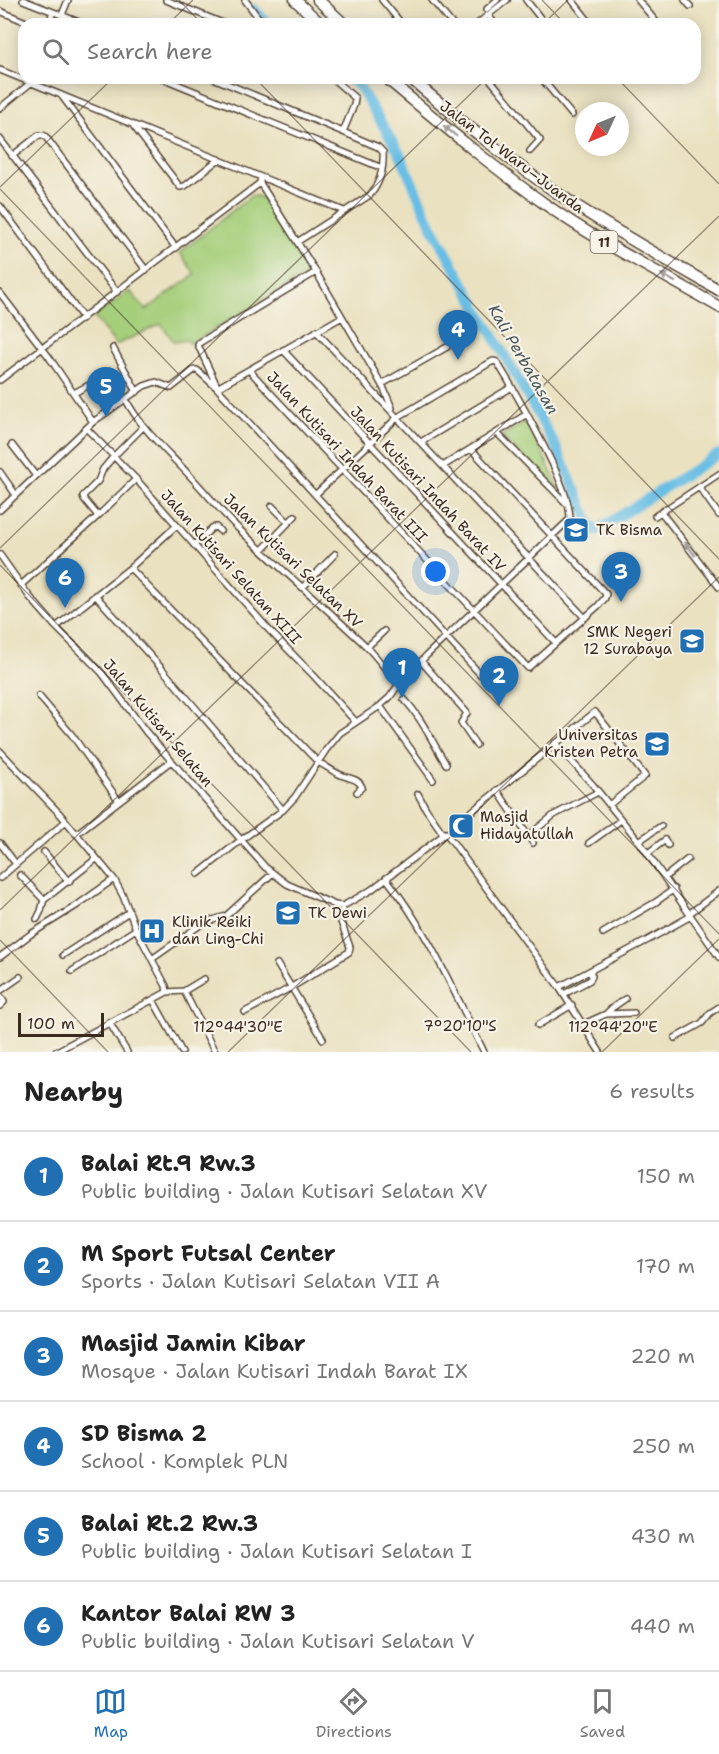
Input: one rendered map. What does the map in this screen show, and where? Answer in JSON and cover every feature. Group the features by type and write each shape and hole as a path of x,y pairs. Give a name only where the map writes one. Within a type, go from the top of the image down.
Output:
{"highway":[{"path":"295,0 314,18"},
{"path":"318,0 338,18"},
{"name":"Jalan Tol Waru–Juanda","path":"393,84 545,204 719,307"},
{"name":"Jalan Tol Waru–Juanda","path":"417,84 506,156 568,200 719,290"}],"street":[{"path":"23,0 70,18"},
{"path":"65,16 68,0"},
{"path":"166,0 210,18"},
{"path":"245,0 258,18"},
{"path":"382,0 397,18"},
{"path":"432,0 447,18"},
{"path":"482,18 497,0"},
{"path":"487,12 507,0"},
{"path":"526,0 540,18"},
{"path":"572,0 586,18"},
{"path":"638,0 653,18"},
{"path":"685,0 690,6"},
{"path":"0,11 18,18"},
{"path":"50,18 53,12"},
{"path":"487,12 491,18"},
{"path":"0,69 18,75"},
{"path":"0,108 28,84"},
{"path":"41,84 344,210"},
{"path":"177,84 382,168"},
{"path":"227,84 381,149 384,156 380,180 374,190 364,199 297,242"},
{"path":"339,84 355,98 343,132"},
{"path":"494,84 540,140 530,151"},
{"path":"546,84 572,115"},
{"path":"60,93 176,248"},
{"path":"131,123 180,187 185,186 219,159"},
{"path":"12,156 39,135 45,136 146,270"},
{"path":"0,139 117,292"},
{"path":"0,379 176,248 260,183 262,177"},
{"path":"260,183 382,384 393,412"},
{"path":"0,206 83,318"},
{"path":"217,388 198,345 316,272"},
{"path":"0,293 43,348 93,422"},
{"path":"217,388 342,316"},
{"path":"316,331 585,618"},
{"path":"382,384 447,346"},
{"path":"112,348 136,392"},
{"name":"Jalan Kutisari Indah Barat IV","path":"283,350 556,644"},
{"path":"198,874 283,810 340,733 380,706 427,655 571,518 549,457 498,363 493,361 398,417 316,494"},
{"path":"0,510 93,422 144,386 153,382 173,388 196,369 217,388 316,494 480,674"},
{"name":"Jalan Kutisari Indah Barat III","path":"249,369 525,667 530,667 556,644"},
{"path":"74,393 106,376"},
{"path":"421,442 512,387"},
{"name":"Jalan Kutisari Selatan XV","path":"126,400 143,427 219,508 367,647 399,684"},
{"path":"443,466 527,414"},
{"path":"98,516 83,496 98,482 103,469 114,456 143,427"},
{"name":"Jalan Kutisari Selatan XIII","path":"87,429 136,479 269,630 356,722"},
{"path":"497,433 567,504"},
{"path":"12,445 36,476"},
{"path":"471,448 606,594 603,601 556,644"},
{"path":"0,472 16,495"},
{"path":"655,516 719,474"},
{"path":"21,585 136,479"},
{"path":"699,487 719,515"},
{"path":"272,506 288,522"},
{"path":"661,512 719,587"},
{"path":"262,550 295,516"},
{"path":"56,627 130,568 176,526"},
{"path":"194,545 212,528 216,527 220,531"},
{"path":"303,587 335,554"},
{"name":"Jalan Kutisari Selatan","path":"0,555 21,585 56,627 102,673 140,725 171,762 273,873 287,884 335,905 343,906"},
{"path":"130,568 318,762 342,776 361,783 363,786 357,792"},
{"path":"95,595 163,670 283,810"},
{"path":"367,647 384,631"},
{"path":"422,661 467,713 461,723 476,745"},
{"path":"396,691 421,719 446,764"},
{"path":"39,696 72,735 119,801"},
{"path":"380,706 433,780"},
{"path":"245,1012 292,987 350,950 351,947 341,922 343,906 387,878 445,834 596,712 645,776 609,805"},
{"path":"555,743 639,841 719,957"},
{"path":"1,755 66,821 114,879 168,992"},
{"path":"76,834 171,762"},
{"path":"497,790 533,843"},
{"path":"528,836 554,815 597,792"},
{"path":"418,794 426,809 572,1005 600,1052"},
{"path":"589,843 621,820"},
{"path":"0,878 66,821"},
{"path":"639,841 661,826"},
{"path":"648,853 665,840 668,845"},
{"path":"0,843 16,864"},
{"path":"44,852 69,882"},
{"path":"37,919 44,899 96,859"},
{"path":"664,877 688,859"},
{"path":"152,959 203,923 226,916 273,873"},
{"path":"20,875 44,899"},
{"path":"387,878 413,914 484,1052"},
{"path":"0,957 114,879"},
{"path":"603,933 674,890"},
{"path":"559,987 648,940 690,914 719,891"},
{"path":"63,955 129,912"},
{"path":"72,971 136,929"},
{"path":"277,964 323,1039"},
{"path":"564,994 590,980 592,976 590,971"},
{"path":"0,991 20,977"},
{"path":"55,1052 65,1050 110,1022 168,992 184,991 204,979"},
{"path":"184,991 215,1052"},
{"path":"0,996 4,1001 0,1006"},
{"path":"584,1024 606,1014 625,999"},
{"path":"153,1000 182,1052"},
{"path":"538,1025 572,1005"},
{"path":"675,1038 702,1023 719,1007"},
{"path":"606,1014 634,1013"},
{"path":"110,1022 127,1052"}],"green space":[{"path":"252,195 265,199 308,274 190,344 187,340 174,342 161,324 116,345 94,317 130,291 146,310 195,274 180,253"},
{"path":"526,418 562,495 501,436 521,425"}],"waterway":[{"name":"Kali Perbatasan","path":"254,9 262,18"},
{"name":"Kali Perbatasan","path":"356,84 400,154 431,225 555,445 594,532 719,454"}],"place":[{"name":"SD Bisma 2","path":"458,360"},
{"name":"Balai Rt.2 Rw.3","path":"106,417"},
{"name":"TK Bisma","path":"576,530"},
{"name":"Masjid Jamin Kibar","path":"621,602"},
{"name":"Kantor Balai RW 3","path":"65,608"},
{"name":"SMK Negeri 12 Surabaya","path":"692,641"},
{"name":"Balai Rt.9 Rw.3","path":"402,698"},
{"name":"M Sport Futsal Center","path":"499,706"},
{"name":"Universitas Kristen Petra","path":"657,744"},
{"name":"Masjid Hidayatullah","path":"461,826"},
{"name":"TK Dewi","path":"288,913"},
{"name":"Klinik Reiki dan Ling-Chi","path":"152,931"}]}
